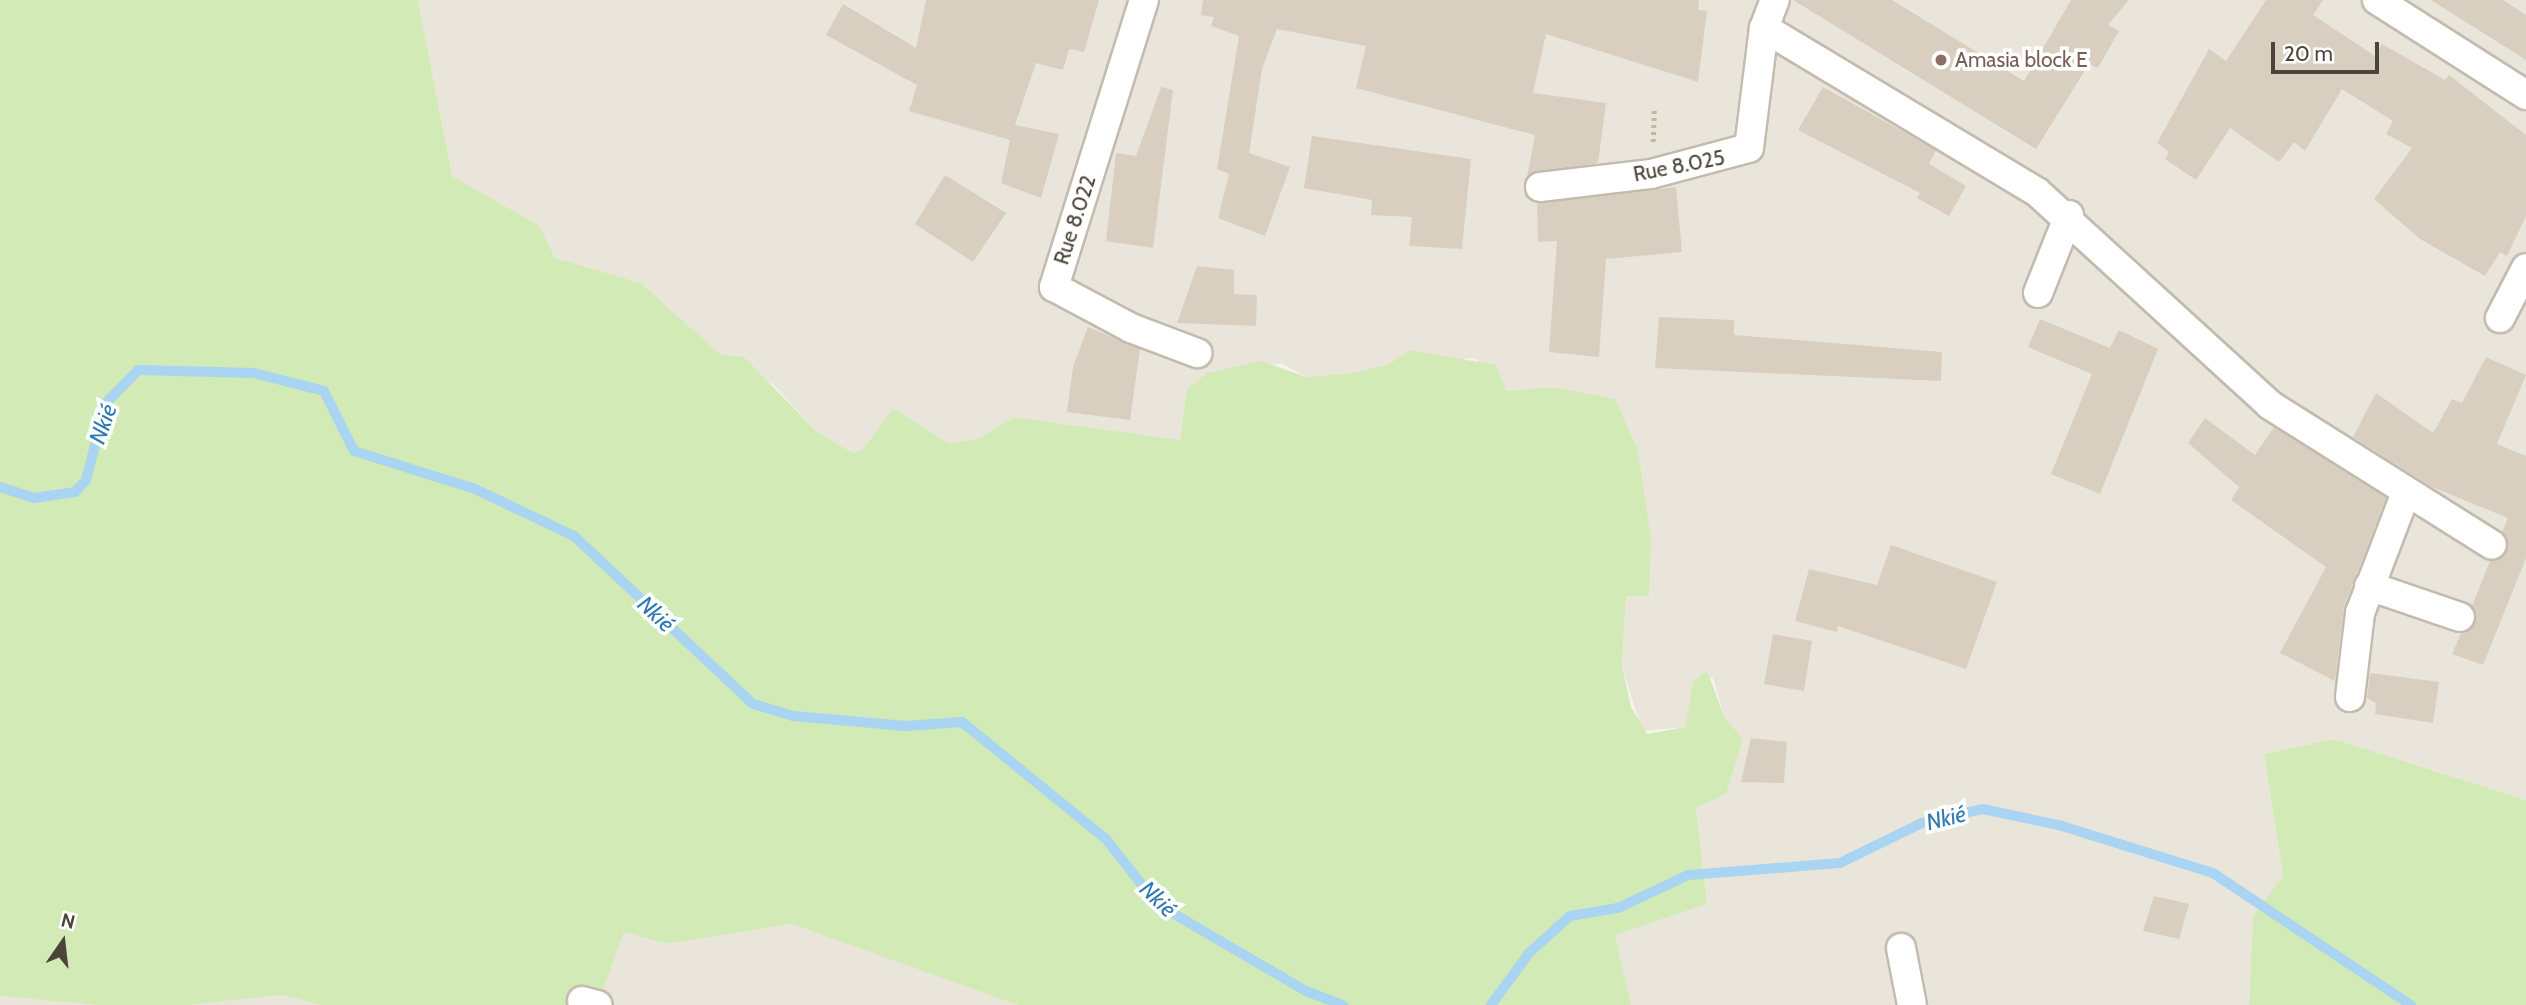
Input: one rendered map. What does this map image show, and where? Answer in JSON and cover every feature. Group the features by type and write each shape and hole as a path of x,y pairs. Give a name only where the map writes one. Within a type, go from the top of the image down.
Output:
{"street":[{"name":"Rue 8.022","path":"1144,0 1054,287 1119,323 1197,353"},
{"name":"Rue 8.025","path":"1540,187 1651,174 1743,153 1751,139 1764,29 1775,0"},
{"path":"2377,0 2526,95"},
{"path":"1764,29 2068,215 2234,376 2405,495 2492,545"},
{"path":"2038,293 2068,215"},
{"path":"2500,318 2526,268"},
{"path":"2350,697 2369,586 2405,495"},
{"path":"2369,586 2460,617"},
{"path":"1901,948 1912,1005"}],"shaded area":[{"path":"418,0 2526,0 2526,800 2334,739 2264,754 2283,876 2253,916 2249,1005 1631,1005 1615,935 1707,904 1696,808 1726,794 1743,739 1725,718 1713,678 1693,682 1685,727 1642,731 1622,666 1626,596 1553,387 1506,391 1475,358 1448,360 1410,350 1389,364 1353,373 1307,377 1281,363 1187,389 1180,440 1015,417 979,438 949,445 893,408 863,449 853,453 816,431 773,384 721,355 641,283 555,258 540,226 452,176"},
{"path":"792,924 803,925 1018,1005 598,1005 624,932 666,944"},
{"path":"282,995 321,1005 189,1005"},
{"path":"0,996 97,1005 0,1005"}],"green space":[{"path":"0,0 418,0 452,176 540,226 555,258 641,283 721,355 744,357 816,431 853,453 863,449 893,408 949,444 979,438 1015,417 1180,440 1187,389 1207,373 1261,361 1307,377 1353,373 1389,364 1410,350 1496,365 1506,391 1553,387 1615,399 1638,451 1651,540 1649,596 1626,596 1622,666 1631,707 1647,734 1685,727 1693,682 1707,671 1725,718 1743,739 1726,794 1696,808 1707,904 1615,935 1631,1005 1018,1005 792,924 666,944 624,932 598,1005 321,1005 282,995 189,1005 97,1005 0,996"},
{"path":"2334,739 2526,800 2526,1005 2249,1005 2253,916 2283,876 2264,754"}],"building":[{"path":"926,0 1099,0 1084,52 1069,49 1063,70 1036,63 1015,125 1059,134 1041,198 1001,183 1010,140 909,111 917,85 826,35 843,4 916,48"},
{"path":"1203,0 1699,0 1698,10 1707,11 1698,82 1546,34 1533,93 1606,103 1598,163 1527,177 1535,135 1356,88 1366,46 1277,29 1262,69 1249,153 1290,167 1265,236 1218,218 1229,174 1217,169 1239,36 1211,26 1214,17 1201,15"},
{"name":"Amasia block E","path":"1793,0 1892,0 2024,81 2071,0 2129,0 2108,25 2119,31 2098,68 2089,64 2036,149"},
{"path":"2266,0 2323,0 2313,15 2375,56 2382,44 2445,80 2449,75 2526,135 2526,216 2507,256 2500,252 2485,276 2420,239 2374,199 2412,148 2386,134 2393,121 2342,89 2305,151 2294,142 2279,162 2230,128 2196,180 2165,159 2169,152 2157,143 2209,49 2226,61"},
{"path":"2431,0 2503,0 2526,15 2526,60"},
{"path":"1161,87 1173,90 1153,248 1106,241 1116,153 1136,156"},
{"path":"1823,87 1936,150 1929,164 1966,186 1949,216 1917,198 1920,193 1798,130"},
{"path":"1312,136 1471,159 1462,249 1409,246 1412,217 1371,215 1372,200 1304,188"},
{"path":"945,175 1006,213 973,262 915,224"},
{"path":"1676,187 1682,252 1606,259 1599,357 1549,352 1557,241 1538,242 1537,203"},
{"path":"1197,266 1234,270 1234,294 1257,295 1256,326 1177,323"},
{"path":"1659,317 1734,320 1734,335 1942,352 1941,381 1655,368"},
{"path":"2040,319 2110,348 2119,330 2158,349 2100,494 2051,474 2092,374 2028,347"},
{"path":"1088,327 1140,349 1130,420 1067,412 1073,367"},
{"path":"2486,357 2526,375 2497,444 2526,456 2526,558 2483,665 2452,654 2461,633 2475,623 2472,606 2490,561 2506,553 2502,532 2508,518 2432,487 2353,437 2376,393 2433,433 2452,399 2462,403"},
{"path":"2205,418 2255,455 2274,427 2386,498 2344,607 2335,681 2280,653 2326,567 2231,500 2239,487 2188,443"},
{"path":"1891,545 1997,582 1966,669 1838,626 1837,632 1795,621 1809,569 1877,585"},
{"path":"1773,634 1812,641 1804,691 1764,684"},
{"path":"2370,673 2439,682 2433,723 2375,714 2376,703 2367,698"},
{"path":"1751,738 1787,742 1784,783 1741,782"},
{"path":"2154,896 2189,904 2179,939 2143,931"}],"waterway":[{"name":"Nkié","path":"0,487 34,498 75,492 86,480 106,403 138,370 254,373 324,391 354,451 475,489 574,536 753,704 793,716 906,726 962,722 1106,839 1157,904 1306,991 1343,1005"},
{"name":"Nkié","path":"1491,1005 1529,953 1570,916 1618,908 1688,875 1840,863 1922,823 1983,809 2062,826 2213,873 2411,1005"}],"place":[{"name":"Amasia block E","path":"1941,60"}]}
